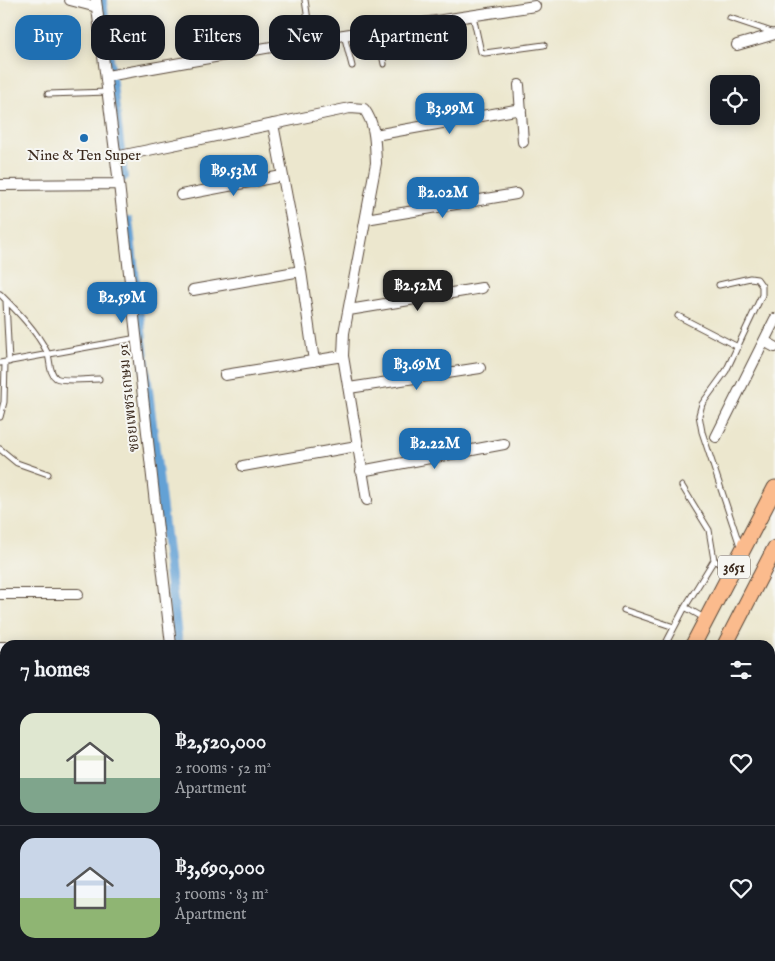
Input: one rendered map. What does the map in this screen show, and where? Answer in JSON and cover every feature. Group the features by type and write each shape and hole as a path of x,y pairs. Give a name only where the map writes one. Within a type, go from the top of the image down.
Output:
{"main road":[{"name":"3651","path":"696,640 775,488"},
{"name":"3651","path":"728,640 775,548"}],"street":[{"path":"70,0 96,4"},
{"name":"ซอยเพชรเกษม 91","path":"96,4 108,92 120,156 120,184 170,640"},
{"path":"467,16 535,6"},
{"path":"738,45 775,33"},
{"path":"340,36 350,34"},
{"path":"107,76 202,60"},
{"path":"519,85 523,142"},
{"path":"120,156 350,108 364,109 370,116 375,135 376,163 344,333 343,356 367,500"},
{"path":"375,135 521,109"},
{"path":"273,124 301,271 314,361"},
{"path":"181,194 282,176"},
{"path":"0,185 120,184"},
{"path":"366,219 516,194"},
{"path":"193,290 301,271"},
{"path":"349,310 482,288"},
{"path":"716,437 775,320"},
{"path":"764,341 775,347"},
{"path":"225,375 343,356"},
{"path":"349,388 480,368"},
{"path":"362,471 504,444"},
{"path":"243,466 357,446"},
{"path":"0,594 78,594"}],"lane":[{"path":"305,0 307,15"},
{"path":"472,15 481,52 485,54 544,45"},
{"path":"730,18 775,33"},
{"path":"344,35 352,66"},
{"path":"383,60 384,64"},
{"path":"48,94 108,92"},
{"path":"719,285 750,278 758,279 762,286 762,295 724,376 702,404 699,415 705,442 742,551"},
{"path":"0,294 36,335 48,354 51,372 55,377 61,380 99,378"},
{"path":"0,417 4,402 6,300"},
{"path":"678,316 738,347"},
{"path":"5,363 137,338"},
{"path":"0,450 17,463 48,474"},
{"path":"668,640 714,560 708,530 682,486"},
{"path":"714,560 732,572"},
{"path":"685,607 707,619"},
{"path":"624,610 674,627"}],"waterway":[{"path":"102,0 123,177"},
{"path":"128,221 177,640"}],"place":[{"name":"Nine & Ten Super","path":"84,138"}]}
